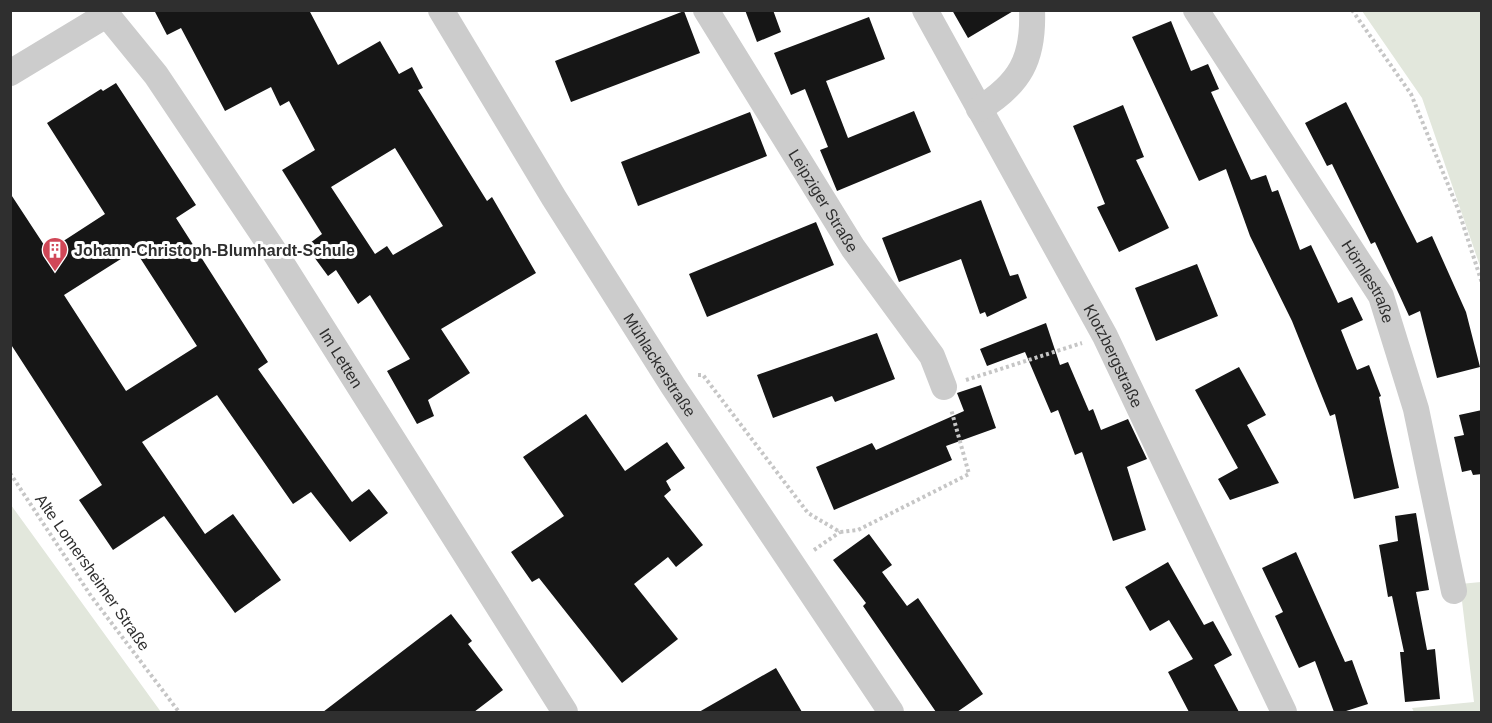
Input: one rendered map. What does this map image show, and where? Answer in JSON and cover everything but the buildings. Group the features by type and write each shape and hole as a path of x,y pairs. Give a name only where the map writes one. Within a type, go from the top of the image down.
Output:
{"street":[{"name":"Mühlackerstraße","path":"441,10 554,198 880,709"},
{"name":"Leipziger Straße","path":"706,10 853,248 932,356 944,387"},
{"name":"Klotzbergstraße","path":"925,10 1106,336 1284,712"},
{"path":"979,109 1002,95 1022,70 1033,38 1032,10"},
{"name":"Hörnlestraße","path":"1196,10 1381,296 1416,409 1454,591"},
{"path":"10,73 104,13"},
{"name":"Im Letten","path":"104,13 156,75 272,248 565,712"}],"path":[{"path":"1352,10 1411,94 1458,209 1482,283"},
{"path":"813,551 840,532 858,530 969,474 944,387 1106,336"},
{"path":"673,386 694,374 703,375 808,513 840,532"},
{"name":"Alte Lomersheimer Straße","path":"10,473 91,596 179,712"}],"shaded area":[{"path":"1362,11 1481,11 1481,269 1422,98"},
{"path":"11,505 161,712 11,712"},
{"path":"1481,582 1481,712 1414,712 1412,708 1474,702 1460,584"}],"place":[{"name":"Johann-Christoph-Blumhardt-Schule","path":"55,273"}]}
